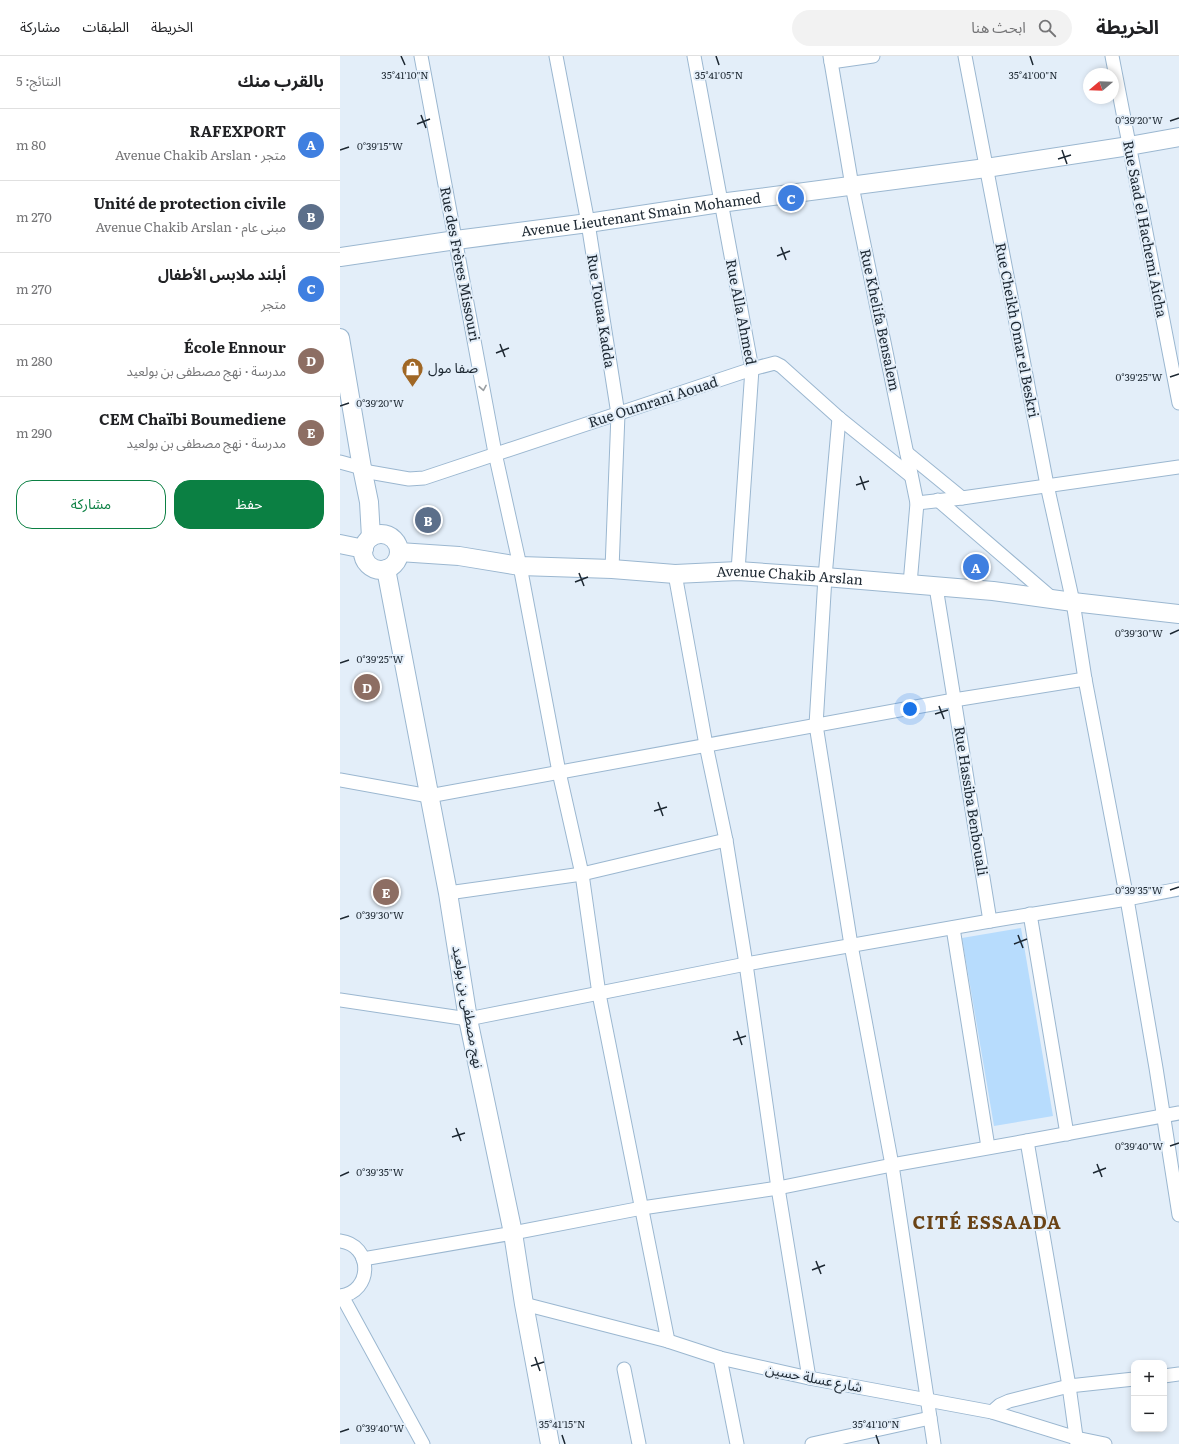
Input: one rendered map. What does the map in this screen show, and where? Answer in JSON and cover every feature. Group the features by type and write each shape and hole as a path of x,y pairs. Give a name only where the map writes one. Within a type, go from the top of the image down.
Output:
{"main road":[{"name":"Avenue Lieutenant Smain Mohamed","path":"340,258 720,203 986,168 1179,137"},
{"path":"340,342 369,502 374,541 366,561 370,566 380,570 386,569 394,564 398,559 399,552 395,540 374,541 340,544"},
{"name":"Avenue Chakib Arslan","path":"399,552 459,556 520,566 675,574 738,572 910,584 993,591 1054,600 1179,614"},
{"name":"نهج مصطفى بن بولعيد","path":"386,569 448,893 468,1019 513,1233 524,1304 550,1444"}],"street":[{"name":"Rue des Frères Missouri","path":"421,56 495,453 520,566 559,772 582,874 599,994 668,1341"},
{"name":"Rue Touaa Kadda","path":"556,56 588,223 618,414 612,570"},
{"name":"Rue Alla Ahmed","path":"694,56 720,203 752,369 738,572"},
{"path":"830,59 873,56"},
{"name":"Rue Cheikh Omar el Beskri","path":"965,56 1047,485 1073,602 1085,679 1127,899 1179,1215"},
{"name":"Rue Saad el Hachemi Aicha","path":"1112,56 1179,403"},
{"name":"Rue Khelifa Bensalem","path":"830,59 852,186 917,503 910,584"},
{"name":"Rue Oumrani Aouad","path":"340,462 362,468 369,472 409,479 424,478 495,453 752,369 775,363 781,366 839,418 911,476"},
{"path":"839,418 825,578 816,726 851,945 892,1165 934,1444"},
{"path":"907,453 962,498"},
{"path":"917,503 1179,467"},
{"path":"938,500 1054,600"},
{"path":"675,574 706,745 726,840 746,964 778,1188 809,1378"},
{"name":"Rue Hassiba Benbouali","path":"936,587 990,921"},
{"path":"340,780 429,796 954,700 1085,679"},
{"path":"448,893 582,874 726,840"},
{"path":"340,1000 468,1019 746,964 1179,889"},
{"path":"1030,914 1067,1134"},
{"path":"953,928 988,1147"},
{"path":"361,1255 395,1254 642,1208 778,1188 988,1147 1179,1113"},
{"path":"1027,1141 1069,1386 1076,1441"},
{"path":"340,1241 351,1245 361,1255 365,1268 364,1278 359,1286 351,1293 341,1296 423,1444"},
{"name":"شارع عسلة حسين","path":"524,1304 668,1341 720,1358 809,1378 992,1412 1076,1441 1106,1444"},
{"path":"720,1358 737,1444"},
{"path":"624,1369 639,1444"},
{"path":"1167,1376 1179,1374"},
{"path":"992,1412 1000,1405 1009,1401 1069,1386 1131,1379"},
{"path":"812,1444 930,1418"}],"shaded area":[{"path":"1021,928 1053,1116 994,1126 962,938"}],"place":[{"name":"أبلند ملابس اﻷطفال","path":"791,198"},
{"name":"صفا مول","path":"412,388"},
{"name":"Unité de protection civile","path":"428,520"},
{"name":"RAFEXPORT","path":"976,567"},
{"name":"École Ennour","path":"367,687"},
{"name":"CEM Chaïbi Boumediene","path":"386,892"}],"district":[{"name":"CITÉ ESSAADA","path":"987,1223"}]}
